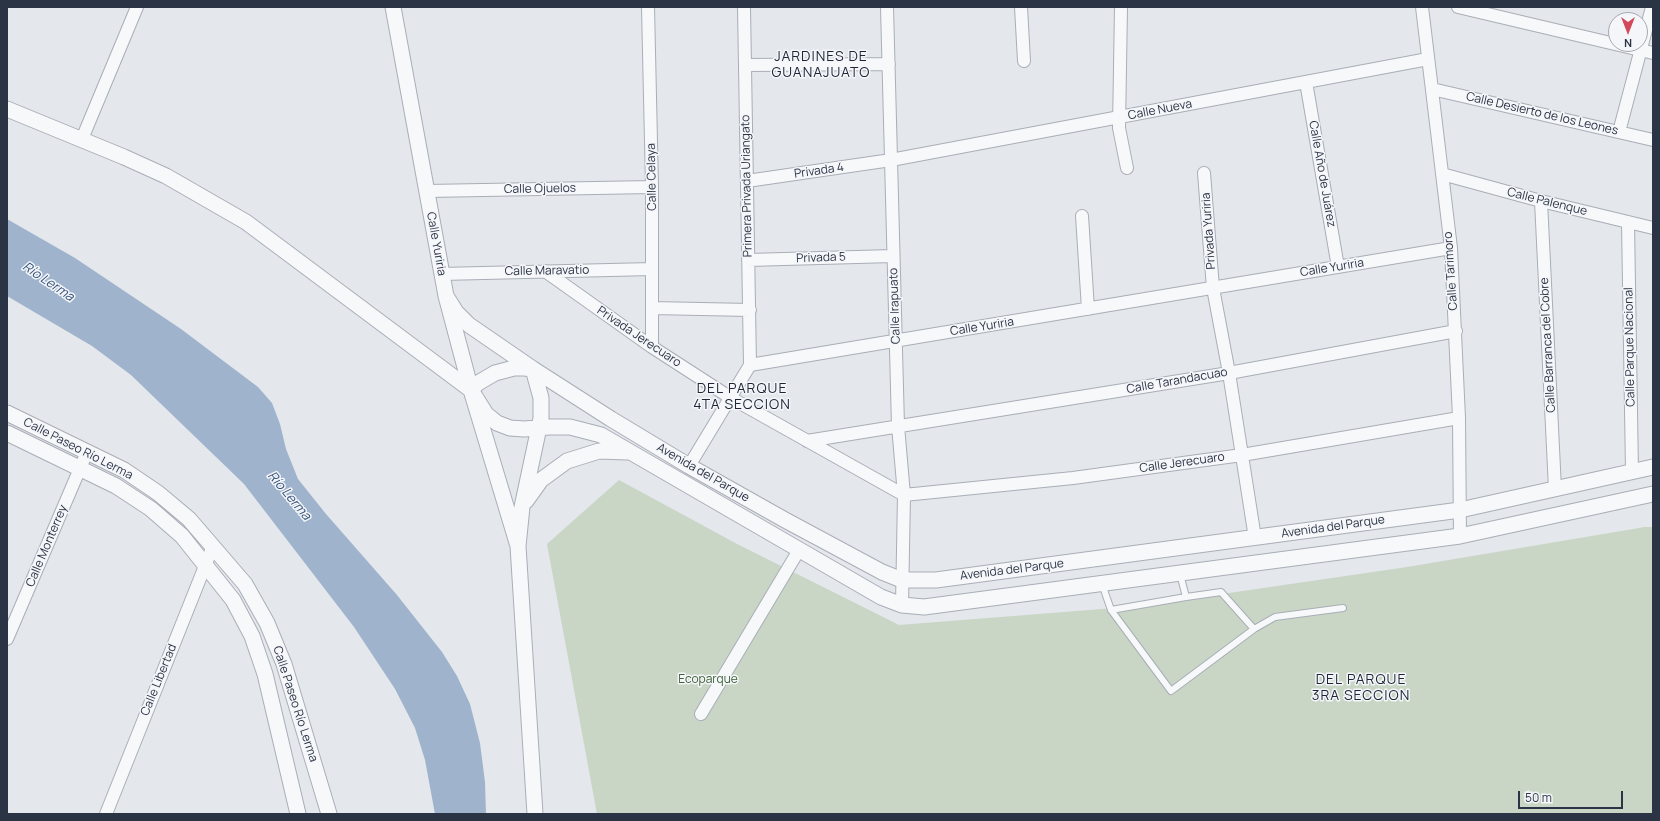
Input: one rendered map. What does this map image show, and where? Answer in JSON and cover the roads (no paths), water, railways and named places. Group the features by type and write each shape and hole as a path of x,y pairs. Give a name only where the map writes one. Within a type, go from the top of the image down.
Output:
{"street":[{"path":"82,139 137,7"},
{"name":"Calle Yuriria","path":"392,7 446,296 471,390 518,546"},
{"name":"Calle Celaya","path":"648,7 652,187 652,347"},
{"name":"Primera Privada Uriangato","path":"744,7 750,365"},
{"name":"Calle Irapuato","path":"887,7 898,426 904,495 902,605"},
{"path":"1021,7 1024,61"},
{"path":"1123,7 1118,118 1120,142 1127,168"},
{"name":"Calle Tarimoro","path":"1422,7 1451,248 1459,418 1460,536"},
{"path":"1458,7 1608,42"},
{"path":"1648,23 1652,7"},
{"path":"1619,132 1640,52"},
{"name":"Calle Nueva","path":"891,160 1428,59"},
{"path":"745,64 889,64"},
{"name":"Calle Año de Juárez","path":"1306,82 1338,267"},
{"name":"Calle Desierto de los Leones","path":"1432,89 1653,140"},
{"path":"7,109 82,139 166,176 246,222 471,390 478,383 494,373 514,368 533,369 541,398 538,427 522,507 518,546 535,814"},
{"name":"Privada 4","path":"747,181 891,160"},
{"name":"Privada Yuriria","path":"1204,174 1213,288"},
{"name":"Calle Palenque","path":"1442,174 1541,201 1653,228"},
{"name":"Calle Ojuelos","path":"427,191 652,187"},
{"name":"Calle Barranca del Cobre","path":"1541,201 1555,489"},
{"path":"1082,216 1088,309"},
{"name":"Calle Parque Nacional","path":"1628,222 1632,472"},
{"name":"Calle Yuriria","path":"750,365 1451,248"},
{"name":"Privada 5","path":"748,260 893,256"},
{"name":"Calle Maravatio","path":"441,274 652,269"},
{"name":"Privada Jerecuaro","path":"545,271 652,347 731,398 904,495"},
{"path":"1213,288 1229,373 1255,538"},
{"name":"Avenida del Parque","path":"446,296 456,312 469,325 533,369 689,466 882,572 902,580 936,580 1460,510 1653,467"},
{"path":"652,308 750,310"},
{"name":"Calle Tarandacuao","path":"807,441 1229,373 1456,331"},
{"path":"689,466 750,365"},
{"name":"Avenida del Parque","path":"471,390 486,414 497,422 510,428 524,429 538,427 570,427 601,435 881,598 902,605 924,607 1460,536 1653,494"},
{"name":"Calle Paseo Río Lerma","path":"7,413 124,470 158,493 190,519 245,584 267,623 284,664 329,814"},
{"name":"Calle Jerecuaro","path":"904,495 1073,478 1242,455 1459,418"},
{"name":"Calle Paseo Río Lerma","path":"7,434 116,486 151,509 182,536 233,600 252,636 266,674 298,814"},
{"path":"522,507 541,480 567,461 599,451 615,450 632,453"},
{"name":"Calle Monterrey","path":"7,639 87,452"},
{"name":"Calle Libertad","path":"106,814 212,546"},
{"path":"701,714 799,550"}],"lane":[{"path":"1180,574 1186,596"},
{"path":"1102,584 1111,610 1171,691 1254,629 1275,617 1344,608"},
{"path":"1111,610 1186,596 1221,592 1254,629"}],"water":[{"name":"Río Lerma","path":"7,219 75,258 181,329 258,387 272,403 280,424 286,449 298,479 326,514 397,595 442,652 457,676 470,704 480,743 485,782 486,814 435,814 425,760 415,728 395,689 354,627 244,484 131,375 92,346 7,296"}],"district":[{"name":"JARDINES DE GUANAJUATO","path":"821,66"},
{"name":"DEL PARQUE 4TA SECCION","path":"742,398"},
{"name":"DEL PARQUE 3RA SECCION","path":"1361,688"}],"park label":[{"name":"Ecoparque","path":"708,680"}]}
